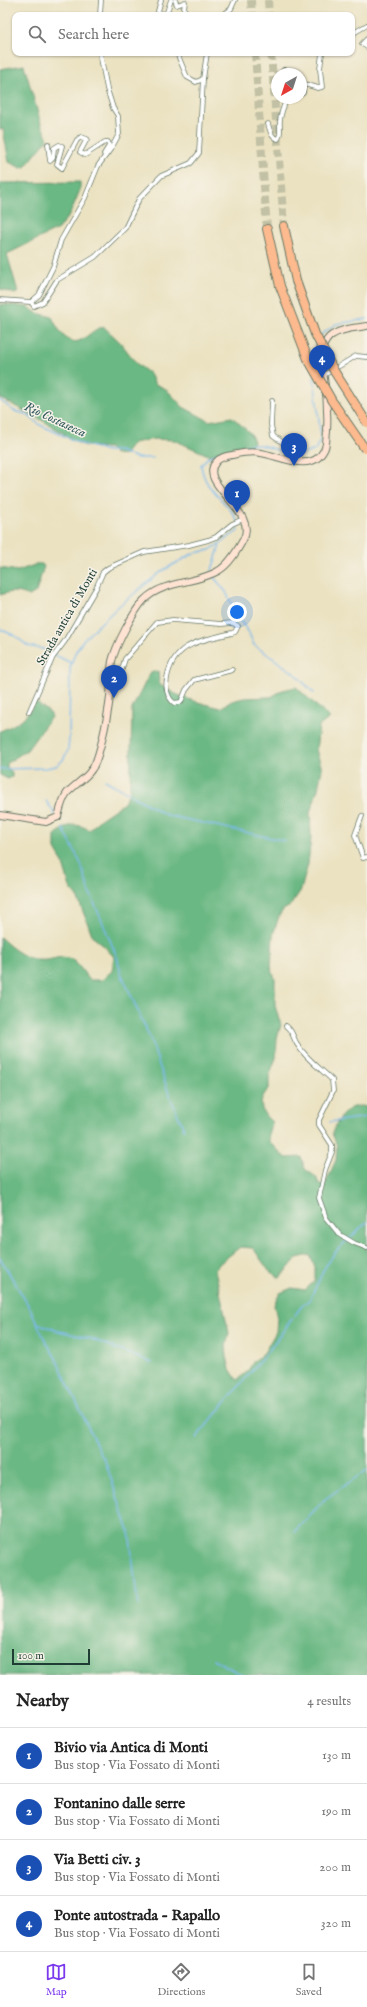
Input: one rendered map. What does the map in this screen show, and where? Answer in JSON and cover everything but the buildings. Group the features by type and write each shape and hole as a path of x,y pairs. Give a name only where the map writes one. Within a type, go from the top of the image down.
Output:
{"highway":[{"path":"284,226 296,281 315,334 334,371 367,423"},
{"path":"267,229 280,286 308,359 332,401 366,451"}],"street":[{"path":"100,12 102,0"},
{"path":"159,12 161,0"},
{"path":"167,12 171,0"},
{"path":"176,0 177,5 185,2 183,12"},
{"path":"228,12 231,10 235,0"},
{"path":"355,32 367,25"},
{"path":"367,39 362,44 367,47"},
{"path":"99,164 117,140 119,126 118,116 113,108 106,89 100,56"},
{"path":"179,56 186,77 196,82 203,79"},
{"path":"0,300 31,302 32,305 36,306 43,302 57,280 95,257 125,228 141,195 161,176 191,163 196,159 199,153 203,79 207,56"},
{"path":"307,85 318,88 322,87 320,69 322,56"},
{"path":"268,124 271,133 278,138 280,136 280,116 285,104"},
{"path":"31,302 38,295 53,267 61,240 85,198 99,164 98,162 109,146 108,142 105,142 85,155 80,152 87,139 84,137 78,138 62,168 57,164 62,146 59,145 54,148 53,158 50,161 48,144"},
{"path":"0,815 46,822 58,816 67,793 86,777 96,762 110,699 112,660 136,611 154,592 180,582 219,571 229,562 244,540 246,531 237,507 214,480 212,470 216,462 224,457 252,452 296,461 309,462 318,457 326,448 329,412 324,375 320,365 320,355 326,341 331,335 342,330 367,326"},
{"path":"324,375 356,356 367,357"},
{"path":"272,401 271,425 273,436 286,443 291,449 296,461"},
{"name":"Strada antica di Monti","path":"29,712 42,685 50,661 65,641 96,588 103,572 108,568 144,552 190,545 208,540 216,537 232,524 242,520"},
{"path":"110,686 117,685 119,672 129,653 152,626 162,620 232,623 238,626 235,632 186,646 177,653 168,670 166,682 167,694 172,701 178,703 181,702 186,690 194,680 232,670"},
{"path":"362,816 356,835 363,858 367,857"},
{"path":"286,1026 292,1032 296,1042 306,1058 332,1080 333,1091 319,1120 319,1125 332,1145 332,1152 325,1170 319,1198 326,1218 338,1234 354,1244 367,1248"}],"green space":[{"path":"24,65 41,124 48,139 25,167 21,168 9,162 3,129 0,130 0,69"},
{"path":"80,182 80,190 70,214 58,229 7,254 18,292 15,294 0,289 0,183"},
{"path":"0,304 28,307 37,313 52,317 68,340 75,342 82,340 99,328 105,328 121,343 137,364 150,374 155,384 166,389 183,407 209,421 232,417 249,432 254,441 253,444 247,448 208,455 174,440 153,439 133,443 124,455 115,454 109,448 86,446 78,443 47,423 0,398"},
{"path":"37,564 42,564 44,566 36,592 29,596 15,592 0,595 0,568 18,571"},
{"path":"158,671 159,684 173,693 220,708 232,701 244,698 271,697 283,690 296,687 330,718 319,726 316,750 322,769 318,789 310,812 311,838 308,864 301,890 290,906 283,910 279,916 273,935 271,967 275,979 275,1006 281,1025 277,1038 276,1058 269,1076 269,1089 263,1097 262,1106 265,1114 272,1122 268,1134 269,1141 282,1155 287,1158 301,1157 305,1169 316,1177 319,1184 325,1185 336,1160 337,1146 332,1133 335,1127 341,1117 349,1109 360,1106 367,1107 367,1675 0,1675 0,937 21,954 33,959 46,960 61,957 71,959 90,980 102,980 112,971 114,957 93,937 78,899 70,887 62,861 55,849 55,835 64,828 72,825 90,830 99,820 124,803 130,791 132,709 150,673","holes":["240,1247 253,1248 269,1271 280,1278 297,1258 310,1255 315,1268 315,1281 305,1290 292,1288 280,1293 274,1305 277,1318 276,1332 264,1353 254,1361 247,1372 237,1380 230,1369 227,1357 226,1345 229,1333 215,1270 219,1264"]},
{"path":"36,702 51,714 51,717 27,750 7,763 7,767 12,773 12,777 8,779 0,775 0,731 21,720"}],"waterway":[{"path":"319,336 336,324 367,319"},
{"path":"313,361 316,343"},
{"path":"237,521 233,513 207,483 203,475 201,465 208,457 252,444 265,446 289,454 301,455 315,450 321,438 314,377"},
{"name":"Rio Costasecca","path":"0,400 14,411 26,414 40,425 82,444 108,451 119,451 137,458 153,458"},
{"path":"0,769 46,768 56,766 63,760 68,750 69,738 70,668 75,653 83,640 120,605 162,571 194,553 210,550 238,531 238,525"},
{"path":"212,570 220,545"},
{"path":"213,576 226,592 238,618 248,631 254,645 294,673 314,693"},
{"path":"0,629 15,636 28,646 43,649 71,663"},
{"path":"105,780 166,815 285,841"},
{"path":"46,801 55,814"},
{"path":"63,828 81,864 88,888 117,957 121,973 150,1038 170,1097 184,1129"},
{"path":"330,1122 367,1117"},
{"path":"196,1438 269,1350 301,1307 310,1299 327,1263 339,1248 367,1222"},
{"path":"0,1258 30,1308 43,1336 57,1360 101,1455 104,1458 129,1531 138,1605"},
{"path":"37,1323 59,1331 92,1339 152,1363"},
{"path":"294,1532 325,1499 367,1470"},
{"path":"213,1659 242,1675"}],"tunnel":[{"path":"251,0 252,12"},
{"path":"268,0 269,12"},
{"path":"255,56 267,229"},
{"path":"271,56 284,226"}],"place":[{"name":"Ponte autostrada - Rapallo","path":"322,378"},
{"name":"Via Betti civ. 3","path":"294,466"},
{"name":"Bivio via Antica di Monti","path":"237,513"},
{"name":"Fontanino dalle serre","path":"114,698"}]}
